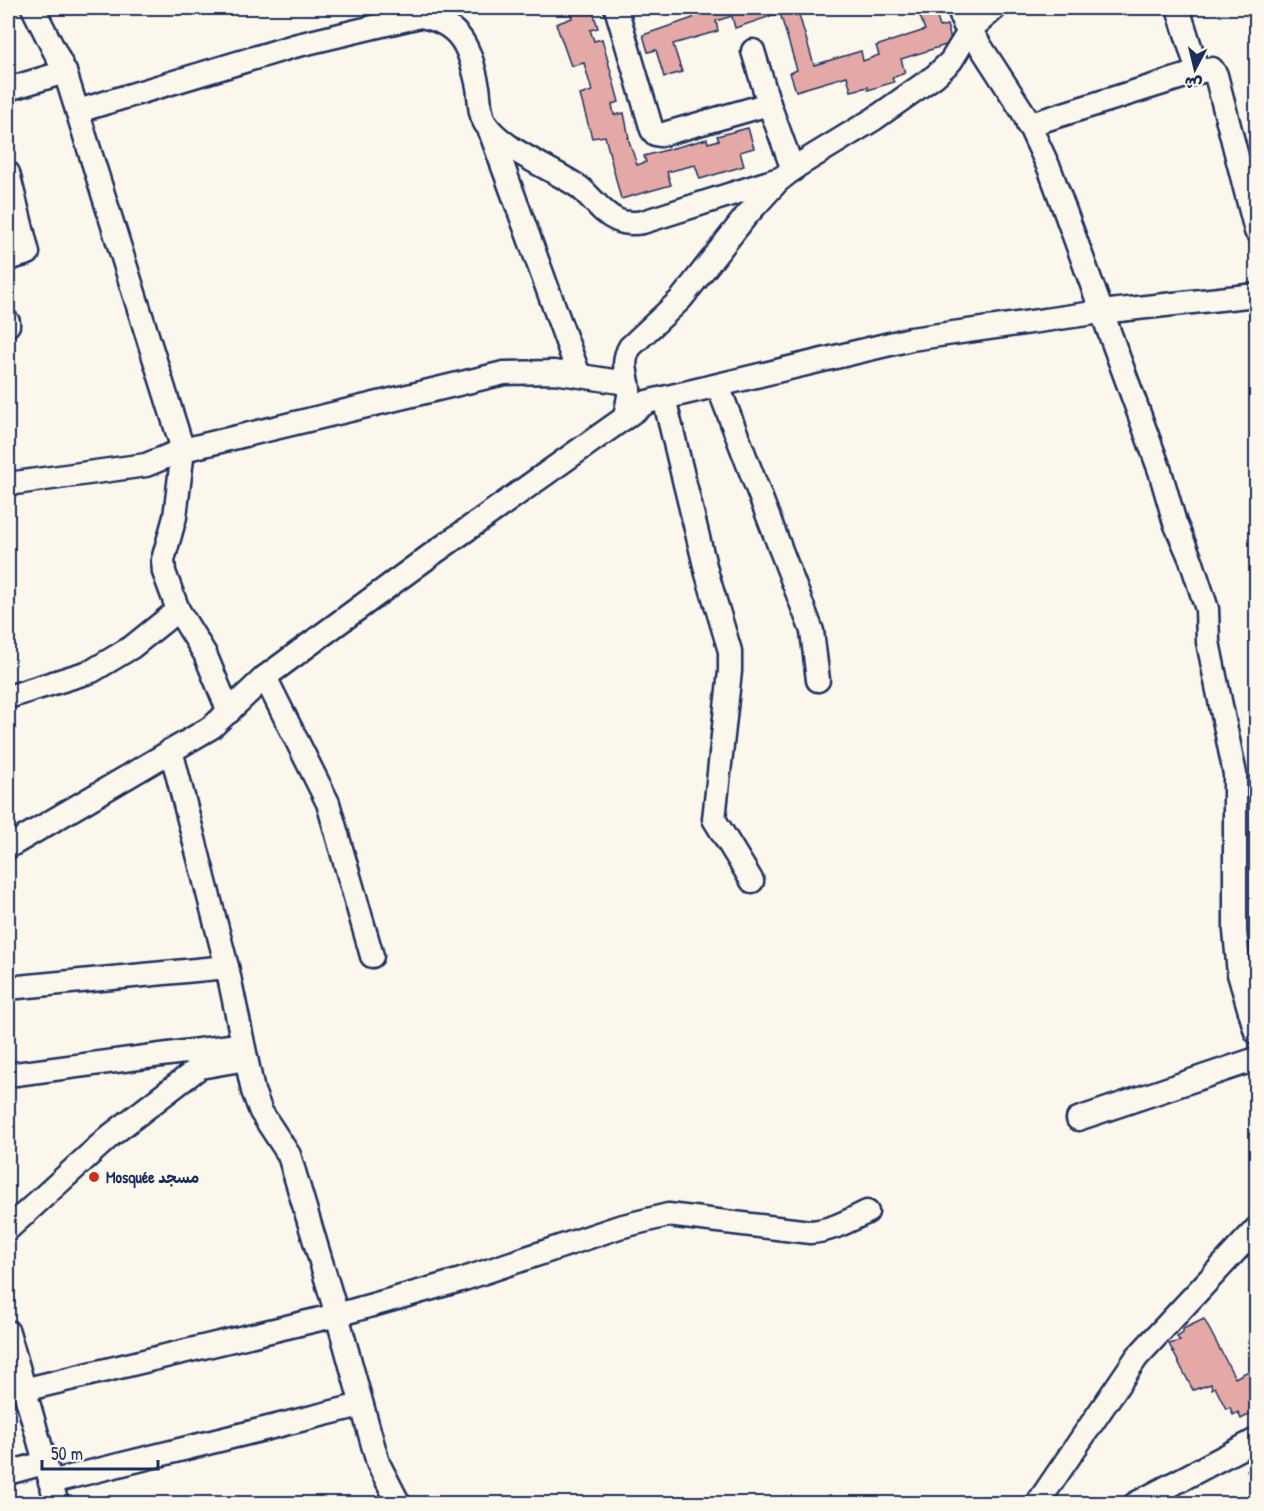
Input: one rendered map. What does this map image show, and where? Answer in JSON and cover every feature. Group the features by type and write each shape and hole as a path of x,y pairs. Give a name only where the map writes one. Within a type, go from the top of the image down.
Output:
{"street":[{"path":"33,8 65,72 183,450 175,517 163,560 164,572 178,610 205,654 229,712"},
{"path":"615,8 655,134 660,135 769,104"},
{"path":"959,8 964,24 1023,112 1050,170 1160,471 1175,524 1191,560 1207,609 1209,642 1235,774 1234,931 1239,974 1254,1020"},
{"path":"752,881 714,819 730,671 730,651 707,574 642,393 624,362 625,355 630,347 681,299 746,216 788,174 874,119 935,76 951,60 970,30 995,8"},
{"path":"1178,8 1198,72"},
{"path":"78,111 294,46 420,16 449,27 459,34 465,44 484,121 489,128 508,145 580,188 610,216 624,223 643,222 788,174"},
{"path":"753,51 788,174"},
{"path":"1028,124 1212,69 1216,75 1257,231"},
{"path":"8,89 65,72"},
{"path":"489,128 579,375"},
{"path":"8,174 28,253 8,259"},
{"path":"8,484 146,465 183,450 504,373 554,372 579,375 642,393 718,386 910,339 1101,312 1257,296"},
{"path":"718,386 812,631 818,680"},
{"path":"8,847 212,727 265,677 431,555 625,418 642,393"},
{"path":"8,697 92,671 132,647 178,610"},
{"path":"265,677 328,803 372,956"},
{"path":"171,750 227,967 253,1091 261,1112 288,1155 337,1315 378,1462 399,1503"},
{"path":"8,988 227,967"},
{"path":"8,1075 245,1052"},
{"path":"8,1229 110,1136 200,1066 245,1052"},
{"path":"1078,1119 1257,1059"},
{"path":"23,1390 337,1315 460,1280 619,1227 668,1215 817,1232 833,1228 867,1212"},
{"path":"1037,1503 1137,1357 1257,1229"},
{"path":"8,1332 57,1503"},
{"path":"8,1473 47,1472 361,1405"},
{"path":"1135,1503 1257,1440"}],"building":[{"path":"569,8 592,8 598,28 590,30 594,41 602,39 619,102 612,104 614,115 624,113 628,138 637,165 646,162 644,156 707,139 708,143 719,140 717,136 748,128 754,148 740,152 744,166 700,179 695,165 667,172 671,185 621,199 605,136 592,138 580,95 592,91 584,63 571,66 556,24 572,18"},
{"path":"694,8 797,8 814,65 861,51 863,61 879,55 876,46 925,30 917,8 934,8 940,27 947,25 952,43 901,59 905,73 892,78 894,82 868,90 868,87 851,91 847,76 796,91 790,73 797,70 780,13 735,28 732,16 716,21 718,31 673,44 682,72 664,77 656,50 648,52 643,35 693,18"},
{"path":"1204,1319 1235,1378 1256,1367 1256,1411 1241,1419 1238,1412 1233,1415 1230,1407 1226,1409 1215,1387 1212,1389 1211,1384 1193,1390 1169,1344 1180,1341 1177,1337 1183,1333 1183,1329"},
{"path":"1256,1465 1256,1497 1252,1487 1255,1485 1247,1470"}],"place":[{"name":"Mosquée مسجد","path":"94,1177"}]}
